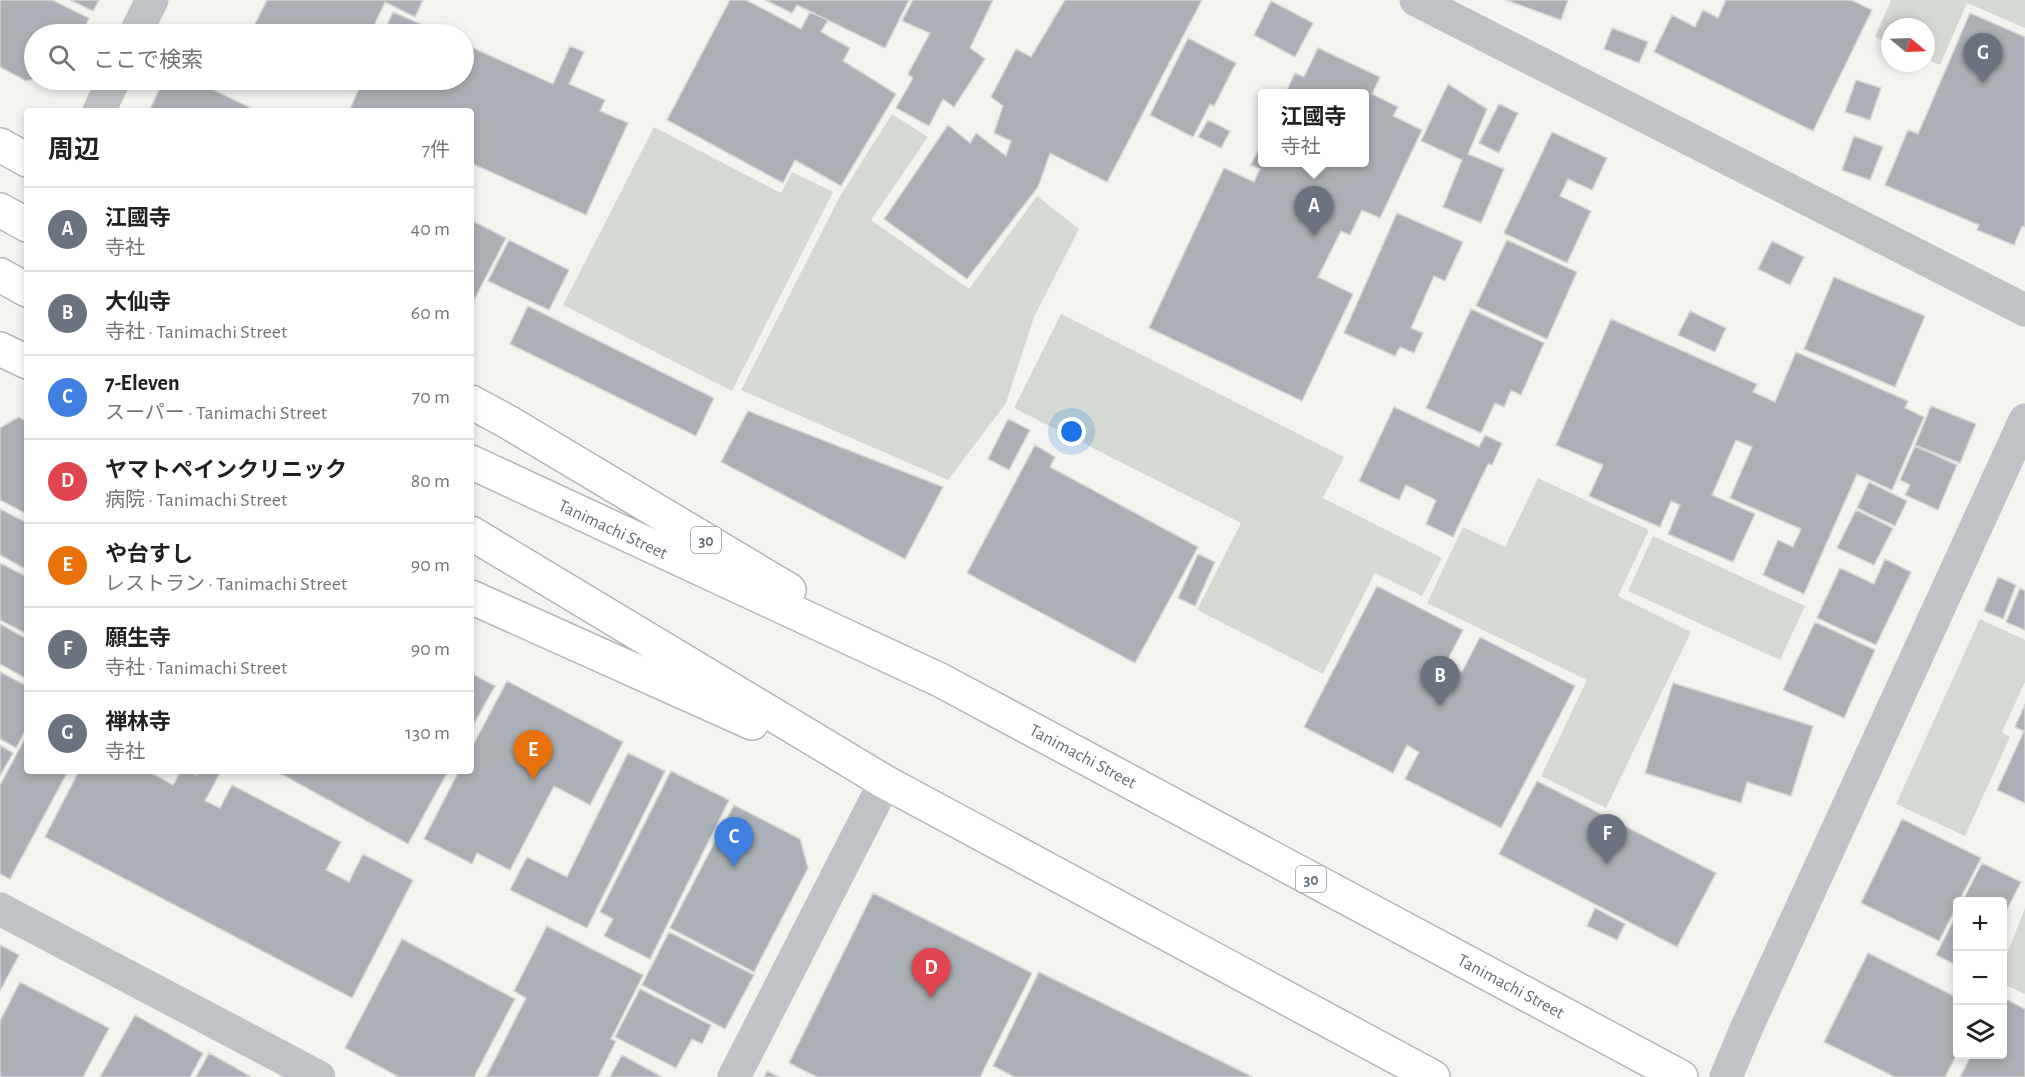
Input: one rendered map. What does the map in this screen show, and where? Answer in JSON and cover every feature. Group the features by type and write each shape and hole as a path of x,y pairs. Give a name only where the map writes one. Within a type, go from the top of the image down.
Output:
{"main road":[{"path":"0,145 24,158"},
{"path":"0,210 24,223"},
{"path":"0,275 24,288"},
{"path":"0,349 24,361"},
{"name":"30","path":"474,404 940,680"},
{"name":"Tanimachi Street","path":"474,463 940,680 1681,1077"},
{"path":"474,535 885,782 1433,1077"},
{"path":"474,598 885,782"}],"street":[{"path":"140,24 152,0"},
{"path":"1416,0 2025,310"},
{"path":"100,108 109,90"},
{"path":"1726,1077 2025,420"},
{"path":"734,1077 885,782"},
{"path":"0,909 319,1077"}],"shaded area":[{"path":"1891,0 2025,0 2025,28 1967,3 1940,65 1935,63 1935,18 1883,18"},
{"path":"1881,23 1881,39 1875,37"},
{"path":"892,114 928,137 871,220 969,289 1037,196 1079,229 1034,317 1006,403 948,480 741,390 839,198"},
{"path":"654,127 781,193 792,172 833,192 732,391 563,305"},
{"path":"1061,314 1344,457 1323,498 1442,558 1422,596 1375,573 1323,674 1197,610 1241,523 1014,408"},
{"path":"1538,478 1649,530 1618,596 1691,632 1606,808 1541,776 1587,680 1427,603 1463,527 1505,547"},
{"path":"1653,536 1805,606 1780,660 1628,591"},
{"path":"1980,619 2025,640 2025,682 2002,732 2010,737 1965,836 1896,804"},
{"path":"2025,908 2025,994 2007,986 2007,954"}],"building":[{"path":"0,0 52,0 89,18 86,24 24,24 24,80 0,67"},
{"path":"70,0 99,0 93,11"},
{"path":"267,0 423,0 415,17 385,2 375,24 255,24"},
{"path":"730,0 746,0 801,29 810,12 828,20 821,32 850,48 843,61 896,94 841,186 795,160 783,183 667,120"},
{"path":"765,0 909,0 885,48 797,5 792,13"},
{"path":"913,0 993,0 970,48 985,59 954,107 943,99 929,126 896,108 913,78 908,74 930,33 902,21"},
{"path":"1065,0 1202,0 1107,182 1050,153 1038,187 967,279 884,219 948,125 970,143 976,133 1006,156 1011,141 994,133 1003,106 991,97 1016,49 1031,57"},
{"path":"1506,0 1568,0 1561,20"},
{"path":"1726,0 1851,0 1872,10 1813,131 1654,52 1672,15 1695,27 1703,10 1718,18"},
{"path":"1271,1 1313,23 1295,57 1254,35"},
{"path":"393,12 420,24 388,24"},
{"path":"1970,13 2025,37 2025,227 2022,226 2014,245 1977,230 1979,225 1885,185 1908,130 1918,134"},
{"path":"1612,28 1648,42 1639,63 1604,49"},
{"path":"1188,38 1236,63 1214,106 1210,104 1193,137 1150,115"},
{"path":"570,46 584,52 569,84 605,100 600,111 628,123 586,215 474,164 474,108 350,108 359,90 474,90 474,48 553,84"},
{"path":"1318,48 1380,77 1372,94 1398,107 1393,116 1422,130 1380,218 1362,210 1350,235 1341,231 1318,277 1353,294 1302,401 1149,328 1224,168 1254,182 1260,169 1251,165 1258,150 1258,167 1369,167 1369,89 1287,89 1295,73 1304,77"},
{"path":"1856,80 1881,88 1870,120 1845,112"},
{"path":"1448,84 1487,109 1468,154 1504,169 1481,223 1443,207 1462,160 1421,141"},
{"path":"159,90 214,90 251,108 150,108"},
{"path":"1499,104 1518,113 1499,153 1479,143"},
{"path":"1208,120 1230,131 1221,148 1198,137"},
{"path":"1552,132 1607,158 1592,190 1568,179 1560,196 1591,211 1567,263 1504,233"},
{"path":"1854,136 1883,147 1870,180 1842,170"},
{"path":"1397,213 1463,242 1445,281 1434,276 1411,328 1423,333 1414,353 1400,347 1395,356 1344,333"},
{"path":"474,222 506,238 474,300"},
{"path":"509,240 569,270 549,310 488,281"},
{"path":"1507,240 1577,272 1547,339 1476,306"},
{"path":"1772,241 1804,257 1790,285 1758,269"},
{"path":"1834,277 1925,316 1895,387 1804,349"},
{"path":"528,306 714,398 696,436 510,344"},
{"path":"1471,309 1544,343 1521,395 1511,390 1504,407 1495,403 1481,433 1426,408"},
{"path":"1690,311 1726,328 1715,352 1678,335"},
{"path":"1611,319 1757,384 1753,392 1775,402 1796,352 1908,401 1905,408 1924,417 1892,490 1857,474 1804,594 1763,575 1778,540 1793,547 1801,529 1730,498 1752,447 1736,440 1712,495 1755,514 1733,562 1668,534 1680,505 1671,501 1660,527 1589,496 1603,465 1556,445"},
{"path":"1931,406 1976,424 1960,463 1915,445"},
{"path":"1394,407 1479,447 1485,435 1502,443 1492,465 1488,464 1453,537 1426,524 1436,500 1406,485 1399,500 1359,481"},
{"path":"748,411 943,487 905,559 721,462"},
{"path":"19,417 24,420 24,512 0,500 0,428"},
{"path":"1008,419 1030,430 1009,470 988,459"},
{"path":"1035,445 1055,457 1050,467 1198,547 1135,663 967,573"},
{"path":"1915,446 1957,465 1938,510 1905,495 1910,485 1900,480"},
{"path":"1869,482 1907,501 1895,526 1857,508"},
{"path":"0,509 24,521 24,568 0,555"},
{"path":"1856,510 1893,528 1874,565 1837,548"},
{"path":"1198,554 1215,562 1195,606 1178,598"},
{"path":"1885,559 1911,572 1876,645 1817,618 1840,568 1874,584"},
{"path":"0,563 24,575 24,632 0,620"},
{"path":"1998,577 2016,585 2003,619 1984,611"},
{"path":"1377,586 1463,630 1446,663 1462,672 1480,637 1575,686 1501,828 1405,779 1419,752 1407,745 1393,773 1304,727"},
{"path":"2020,588 2025,591 2025,630 2006,622"},
{"path":"1815,622 1875,650 1844,718 1783,690"},
{"path":"0,624 24,637 24,677 0,664"},
{"path":"0,672 24,684 24,733 16,748 0,739"},
{"path":"474,675 495,686 474,724"},
{"path":"507,681 623,742 590,805 554,786 510,870 477,853 472,864 424,839 457,774 474,774 474,743"},
{"path":"1673,683 1813,726 1791,796 1747,782 1741,803 1645,773"},
{"path":"2025,704 2025,803 1997,790 2024,731 2015,727"},
{"path":"24,741 24,774 66,774 10,879 0,874 0,785"},
{"path":"0,745 13,753 0,776"},
{"path":"628,753 665,771 587,928 510,890 527,857 567,877"},
{"path":"671,771 729,800 650,959 604,936 613,919 600,912"},
{"path":"77,774 153,774 173,785 179,774 219,774 205,801 220,808 232,785 341,842 326,870 349,882 363,854 413,880 352,998 45,837"},
{"path":"281,774 446,774 408,844"},
{"path":"1537,781 1716,873 1677,947 1499,854"},
{"path":"734,805 800,839 808,868 754,972 670,928"},
{"path":"1902,819 1981,858 1961,897 1953,897 1953,913 1939,941 1861,903"},
{"path":"1982,863 2021,882 2007,909 2007,897 1965,897"},
{"path":"873,893 1032,973 980,1077 817,1077 789,1063"},
{"path":"1595,908 1625,924 1617,940 1587,926"},
{"path":"1953,922 1953,964 1936,955"},
{"path":"547,926 643,975 611,1039 616,1041 598,1077 486,1077 526,998 514,991"},
{"path":"669,932 754,975 725,1029 642,985"},
{"path":"402,939 515,999 474,1077 399,1077 345,1048"},
{"path":"0,945 19,955 0,991"},
{"path":"1868,953 1953,996 1954,1059 1945,1077 1895,1077 1824,1042"},
{"path":"1039,972 1253,1077 1015,1077 993,1066"},
{"path":"20,982 109,1028 83,1077 0,1077 0,1021"},
{"path":"640,989 711,1025 702,1044 692,1039 676,1068 615,1037"},
{"path":"2007,1000 2025,1009 2025,1077 1960,1077 1969,1059 2007,1059"},
{"path":"135,1015 203,1053 190,1077 100,1077"},
{"path":"209,1053 250,1076 250,1077 196,1077"},
{"path":"622,1055 662,1077 610,1077"},
{"path":"767,1071 779,1077 764,1077"}],"place":[{"name":"禅林寺","path":"1983,83"},
{"name":"江國寺","path":"1314,236"},
{"name":"大仙寺","path":"1440,706"},
{"name":"や台すし","path":"533,780"},
{"name":"願生寺","path":"1607,864"},
{"name":"7-Eleven","path":"734,867"},
{"name":"ヤマトペインクリニック","path":"931,998"}]}
